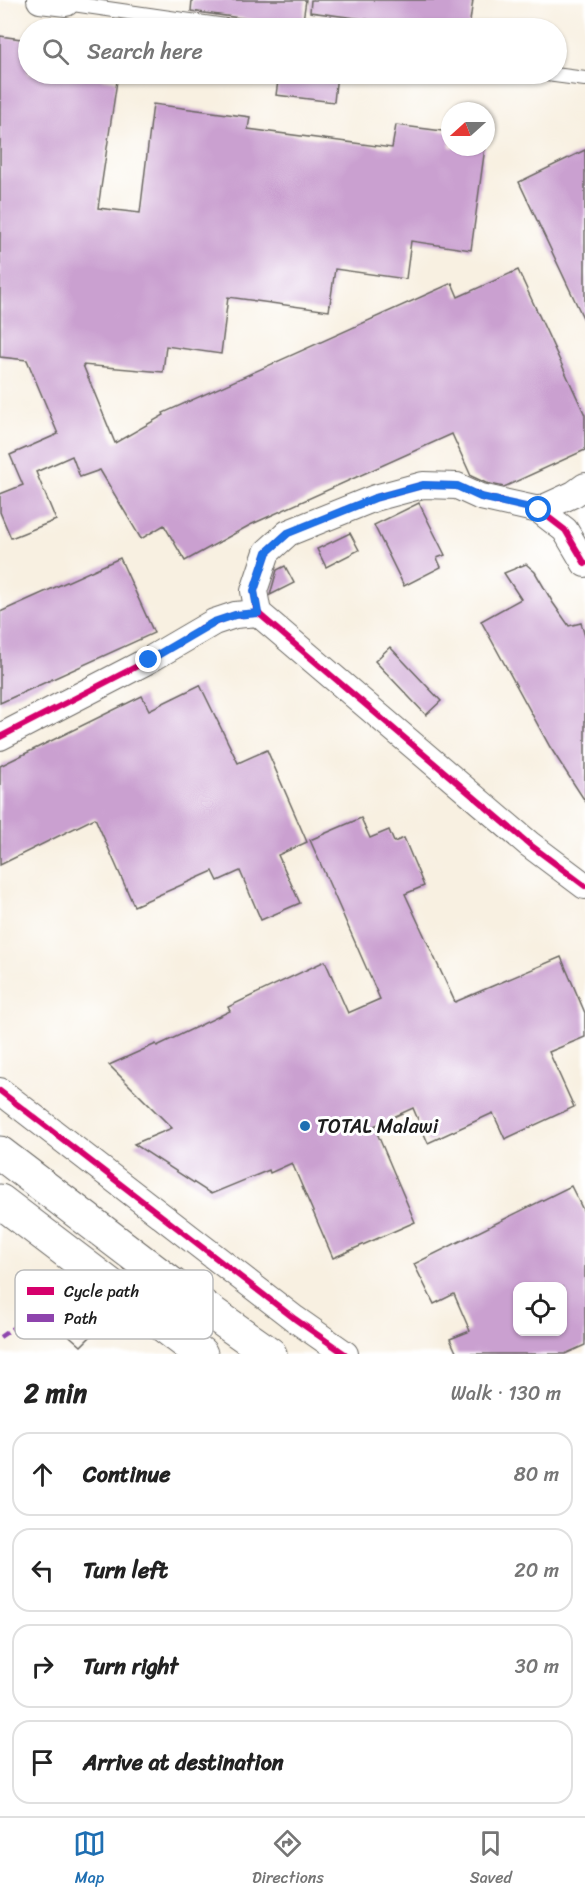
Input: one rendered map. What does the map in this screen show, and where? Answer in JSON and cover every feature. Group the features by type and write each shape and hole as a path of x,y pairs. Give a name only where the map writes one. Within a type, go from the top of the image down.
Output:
{"highway":[{"path":"0,1153 153,1270"},
{"path":"0,1201 91,1270"},
{"path":"213,1313 270,1354"},
{"path":"181,1339 201,1354"}],"street":[{"path":"40,0 66,2"},
{"path":"585,564 565,530 539,510 481,497 457,486 423,485 375,498 288,533 267,552 254,591 258,613 520,837 585,886"},
{"path":"539,510 574,494 585,486"},
{"path":"0,737 149,660 214,622 235,615 258,613"},
{"path":"0,1091 296,1319 345,1354"}],"lane":[{"path":"66,2 172,18"},
{"path":"567,77 585,79"}],"building":[{"path":"192,0 306,0 303,18 240,18 191,11"},
{"path":"311,0 473,0 470,18 355,18 310,12"},
{"path":"0,36 18,39 18,84 117,84 98,208 140,213 153,104 250,117 248,129 392,148 396,125 441,131 441,156 484,156 471,250 411,241 406,279 335,269 329,311 228,297 221,354 166,346 163,372 83,365 115,443 164,415 163,413 452,283 458,297 518,270 585,415 585,450 504,487 486,483 471,476 452,434 250,525 185,561 164,525 141,539 100,470 80,477 72,456 36,472 56,520 11,538 0,512 0,494 23,485 10,455 58,434 27,360 0,357"},
{"path":"278,84 336,84 334,102 276,95"},
{"path":"585,150 585,322 519,182"},
{"path":"419,503 445,555 437,558 441,567 404,586 374,525"},
{"path":"350,533 359,550 326,567 317,549"},
{"path":"120,558 154,633 0,703 0,612"},
{"path":"526,564 535,572 569,626 581,623 585,636 585,801 550,747 481,621 521,599 504,573"},
{"path":"285,566 294,583 270,595 277,570"},
{"path":"390,647 441,701 426,715 375,661"},
{"path":"200,685 238,763 267,750 307,842 278,855 300,903 261,920 240,871 218,881 213,871 134,906 95,818 0,865 0,766 142,696 149,710"},
{"path":"361,818 370,838 389,830 394,842 404,838 424,886 405,894 455,1002 561,957 585,1013 585,1037 549,1052 574,1107 505,1139 493,1113 428,1143 413,1108 374,1126 415,1222 333,1258 292,1163 211,1194 134,1144 172,1128 109,1065 156,1044 157,1046 230,1011 228,1007 325,961 348,1013 380,999 310,840"},
{"path":"571,1186 585,1214 585,1345 565,1354 457,1354 450,1339 470,1331 454,1294 434,1304 414,1264"},
{"path":"73,1339 88,1339 81,1346"}],"marked path":[{"path":"0,1337 15,1327"}],"cycle path":[{"path":"258,613 254,591 267,552 288,533 375,498 423,485 457,486 481,497 539,510 565,530 585,564"},
{"path":"0,737 149,660 214,622 235,615 258,613 529,844 585,886"},
{"path":"0,1091 295,1319 345,1354"}],"place":[{"name":"TOTAL Malawi","path":"305,1126"}],"route":[{"path":"149,660 214,622 235,615 258,613 254,591 267,552 288,533 375,498 423,485 457,486 481,497 539,510"}]}
